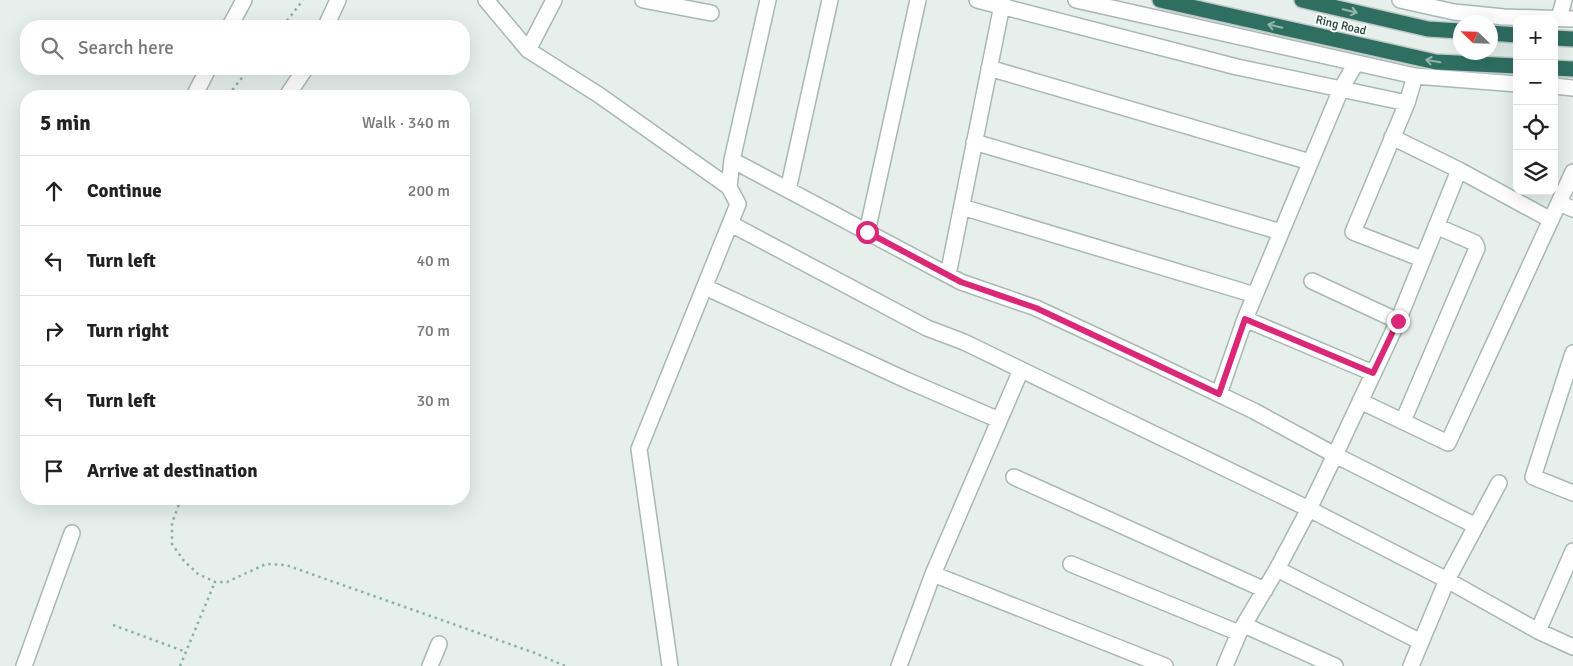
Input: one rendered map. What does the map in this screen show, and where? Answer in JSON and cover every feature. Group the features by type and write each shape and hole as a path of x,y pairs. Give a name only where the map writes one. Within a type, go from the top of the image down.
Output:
{"highway":[{"name":"Ring Road","path":"1160,0 1436,62 1513,66"},
{"name":"Ring Road","path":"1302,0 1428,29 1453,31"},
{"path":"1498,34 1513,35"},
{"path":"1558,38 1573,39"},
{"path":"1558,68 1573,69"}],"street":[{"path":"233,20 244,0"},
{"path":"329,20 338,0"},
{"path":"486,0 528,50 599,95 729,187 738,204 639,449 670,666"},
{"path":"528,50 554,0"},
{"path":"643,0 683,4 710,14"},
{"path":"729,187 732,160 768,0"},
{"path":"788,190 830,0"},
{"path":"867,232 918,0"},
{"path":"977,0 1003,3 1237,66 1407,103"},
{"path":"1076,0 1415,76 1513,84"},
{"path":"1400,0 1457,6 1504,17 1566,18 1564,0"},
{"path":"948,275 1003,3"},
{"path":"1219,394 1245,319 1281,232 1341,89 1356,63"},
{"path":"990,68 1310,162"},
{"path":"197,90 205,75"},
{"path":"290,90 301,75"},
{"path":"1415,76 1407,103 1353,232 1422,259"},
{"path":"1558,86 1573,88"},
{"path":"1392,137 1459,170 1551,220"},
{"path":"974,142 1281,232"},
{"path":"709,174 732,160"},
{"path":"732,160 961,282 1036,308 1219,394 1476,526"},
{"path":"1224,666 1241,629 1277,569 1335,455 1398,321 1459,170"},
{"path":"1360,400 1448,443 1573,172"},
{"path":"1559,203 1573,209"},
{"path":"962,207 1255,295"},
{"path":"731,224 927,328 964,342 1309,509 1447,580 1538,631 1573,647"},
{"path":"1403,421 1477,248 1475,243 1436,226"},
{"path":"1312,282 1398,321"},
{"path":"705,287 999,420"},
{"path":"1245,319 1373,373"},
{"path":"1573,353 1533,477 1573,493"},
{"path":"899,666 933,574 1021,370"},
{"path":"1014,477 1265,590"},
{"path":"1411,666 1447,580 1498,483"},
{"path":"24,666 72,533"},
{"path":"1538,631 1573,551"},
{"path":"1072,564 1335,666"},
{"path":"1277,569 1421,642"},
{"path":"933,574 1165,666"},
{"path":"430,666 439,644"}],"path":[{"path":"288,20 303,0"},
{"path":"233,90 244,75"},
{"path":"178,505 172,523 172,544 184,561 198,574 215,582 227,582 266,564 286,564 535,653 565,666"},
{"path":"180,666 215,582"},
{"path":"113,625 186,652"}],"route":[{"path":"867,232 961,282 1036,308 1219,394 1245,319 1373,373 1398,321"}]}
